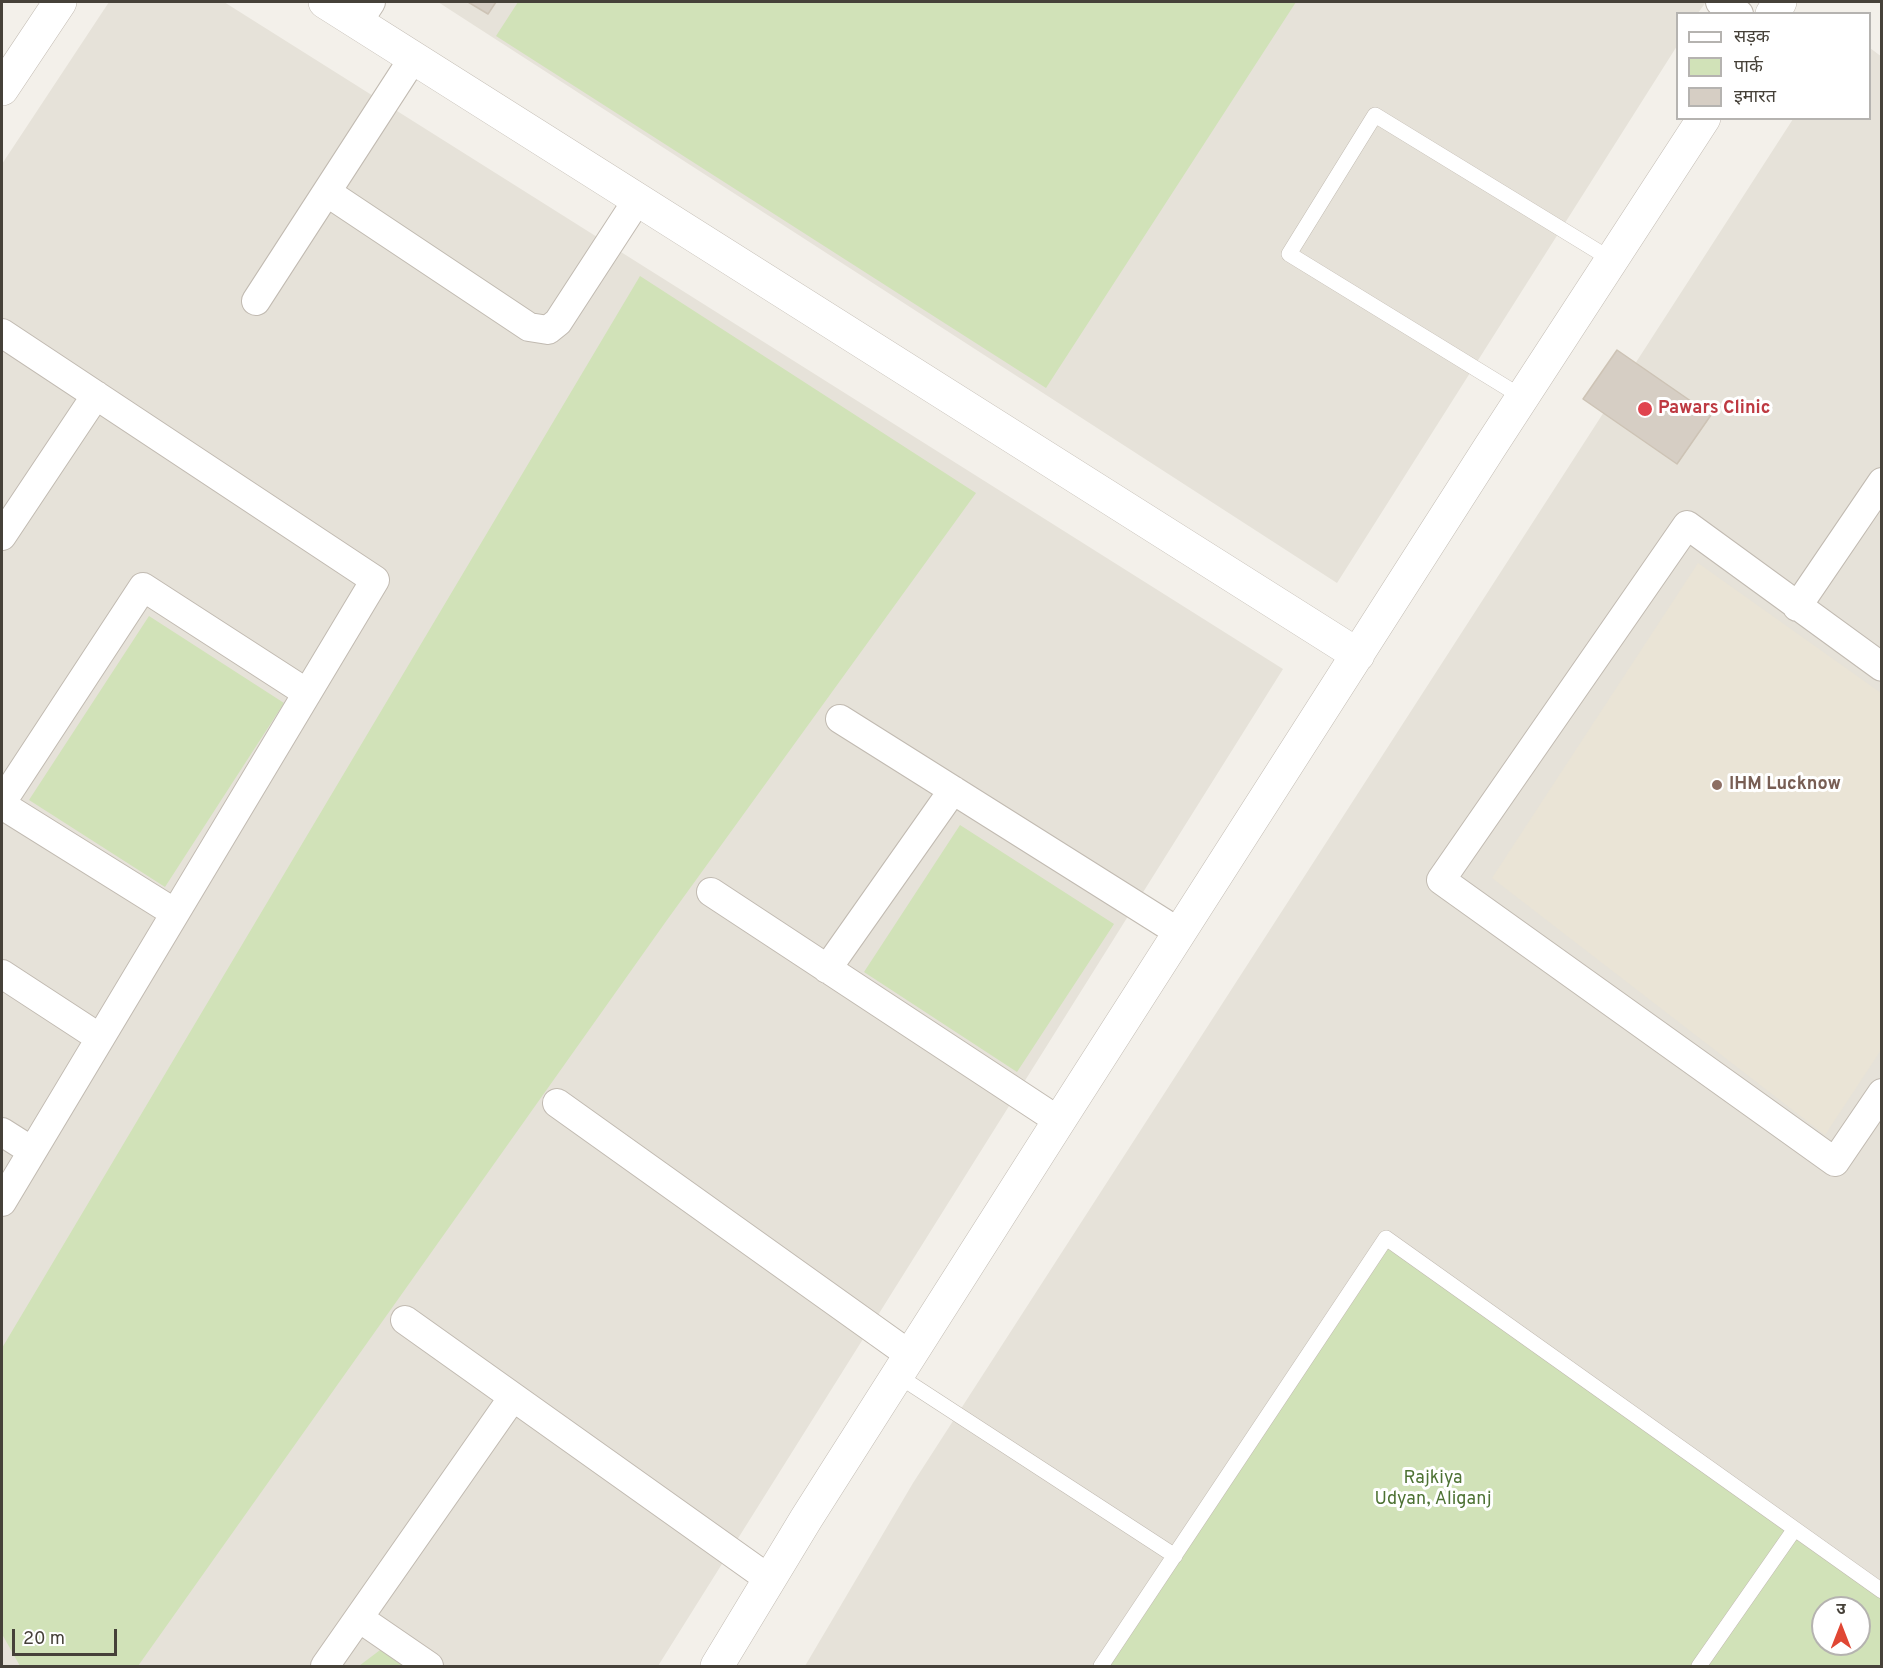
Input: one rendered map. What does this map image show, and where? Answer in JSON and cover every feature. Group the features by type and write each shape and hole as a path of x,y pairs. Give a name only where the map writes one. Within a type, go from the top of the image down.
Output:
{"street":[{"path":"2,88 60,2"},
{"path":"325,2 364,12 414,57 1358,655"},
{"path":"1720,2 1736,12"},
{"path":"256,301 414,57"},
{"path":"717,1666 769,1579 1059,1121 1522,397 1703,120"},
{"path":"328,193 529,327 548,330 558,322 638,200"},
{"path":"2,333 375,580 2,1202"},
{"path":"2,536 96,395"},
{"path":"1797,607 1881,482"},
{"path":"1881,668 1687,525 1441,880 1835,1162 1881,1093"},
{"path":"175,913 2,804 143,587 308,693"},
{"path":"840,719 1180,933"},
{"path":"827,969 953,790"},
{"path":"711,892 1059,1121"},
{"path":"2,974 100,1038"},
{"path":"557,1103 904,1365"},
{"path":"2,1132 32,1151"},
{"path":"405,1320 769,1579"},
{"path":"325,1666 513,1397"},
{"path":"359,1618 429,1666"}],"lane":[{"path":"1522,397 1289,254 1375,115 1612,260"},
{"path":"1101,1666 1386,1238 1881,1591"},
{"path":"904,1365 1175,1556"},
{"path":"1699,1666 1794,1530"}],"shaded area":[{"path":"109,2 224,2 1283,669 658,1666 2,1666 2,164"},
{"path":"438,2 1706,2 1699,12 1676,12 1676,48 1337,583"},
{"path":"1871,49 1882,57 1881,1666 805,1666 913,1483 1792,120 1871,120"},
{"name":"IHM Lucknow","path":"1698,563 1881,693 1881,1050 1825,1135 1492,878"}],"green space":[{"path":"518,2 1296,2 1046,388 496,36"},
{"path":"640,276 976,493 667,920 138,1666 20,1666 2,1634 2,1348"},
{"path":"149,616 284,703 165,887 29,800"},
{"path":"960,825 1114,924 1017,1072 864,972"},
{"name":"Rajkiya Udyan, Aliganj","path":"1386,1238 1881,1591 1881,1666 1101,1666"},
{"path":"392,1641 429,1666 359,1666"}],"building":[{"path":"468,2 496,2 488,14"},
{"path":"1617,350 1711,415 1677,464 1583,399"}],"place":[{"name":"Pawars Clinic","path":"1645,409"},
{"name":"IHM Lucknow","path":"1717,785"}]}
